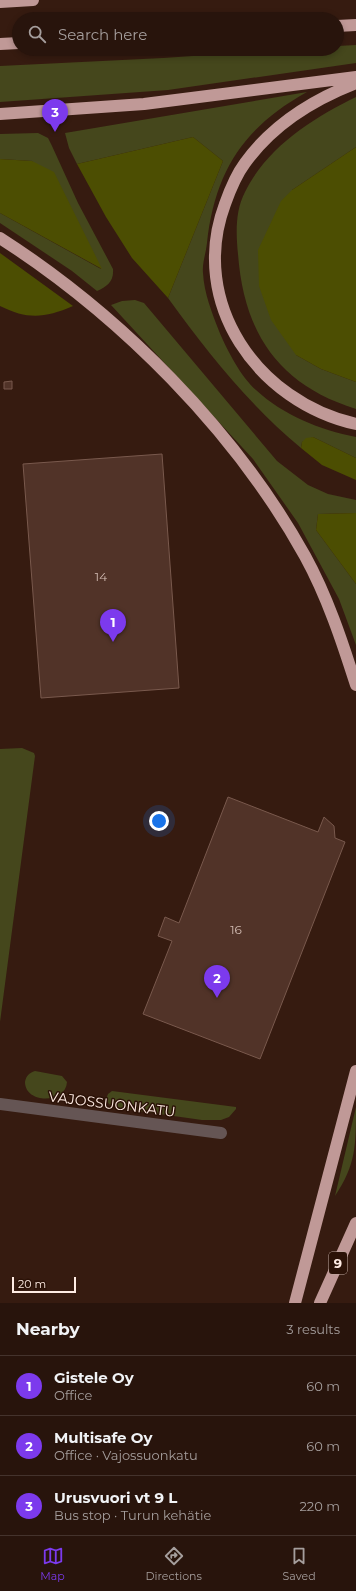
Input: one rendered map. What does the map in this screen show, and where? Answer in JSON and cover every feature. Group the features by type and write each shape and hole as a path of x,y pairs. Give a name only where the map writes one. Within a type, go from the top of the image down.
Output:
{"highway":[{"path":"0,2 33,0"},
{"path":"344,25 356,24"},
{"path":"0,44 12,43"},
{"path":"0,114 144,104 356,77"},
{"path":"356,83 329,93 295,113 271,134 250,156 237,176 223,210 217,232 215,258 218,284 225,314 237,339 255,365 275,385 300,403 314,410 356,424"},
{"path":"0,238 35,260 92,305 131,340 186,396 239,456 278,512 305,556 328,605 356,685"},
{"path":"295,1303 356,1071"},
{"name":"9","path":"320,1303 356,1223"}],"street":[{"name":"VAJOSSUONKATU","path":"0,1104 221,1133"}],"green space":[{"path":"356,45 356,63 168,90 0,102 0,66 193,56 344,56 344,46"},
{"path":"307,92 266,120 250,136 236,154 226,173 217,194 211,217 203,266 205,288 222,338 230,355 250,385 278,407 290,414 316,426 356,437 356,458 313,437 302,442 301,448 246,396 198,338 168,298 223,161 193,137 77,164 69,148 65,133"},
{"path":"356,97 356,147 292,190 296,355 321,369 356,382 356,409 329,399 306,386 286,371 270,352 258,332 248,309 242,283 238,254 237,231 239,207 242,199 254,176 266,161 278,148 308,124"},
{"path":"38,133 48,138 78,203 113,269 112,277 109,283 97,291 72,271 0,223 0,213 101,269 32,161 0,159 0,134"},
{"path":"135,300 144,303 277,461 308,485 328,494 356,500 356,513 318,514 316,530 356,584 356,645 339,599 298,523 253,459 111,305 122,301"},
{"path":"22,748 34,753 35,756 0,1022 0,749"},
{"path":"35,1071 62,1076 67,1082 65,1089 60,1094 53,1097 38,1097 31,1094 27,1089 25,1082 28,1075"},
{"path":"112,1091 236,1107 236,1109 229,1117 221,1120 202,1120 117,1108 109,1104 106,1099 108,1094"},
{"path":"356,1107 356,1133 351,1164 342,1185 335,1196"}],"shaded area":[{"path":"193,137 223,161 168,298 132,258 106,217 77,164"},
{"path":"356,147 356,382 321,369 296,355 271,320 259,286 258,250 281,201 292,190"},
{"path":"0,159 32,161 54,172 102,269 0,213"},
{"path":"0,253 73,306 54,313 36,316 19,314 0,306"},
{"path":"313,437 356,458 356,480 322,465 301,448 302,442 306,438"},
{"path":"356,513 356,584 316,530 318,514"}],"building":[{"path":"12,381 12,389 4,389 4,382"},
{"path":"162,454 179,688 41,698 23,464"},
{"path":"228,797 318,832 324,817 334,826 335,838 345,842 260,1059 143,1014 172,941 158,936 165,917 179,923"}],"place":[{"name":"Urusvuori vt 9 L","path":"55,132"},
{"name":"Gistele Oy","path":"113,642"},
{"name":"Multisafe Oy","path":"217,998"}]}
